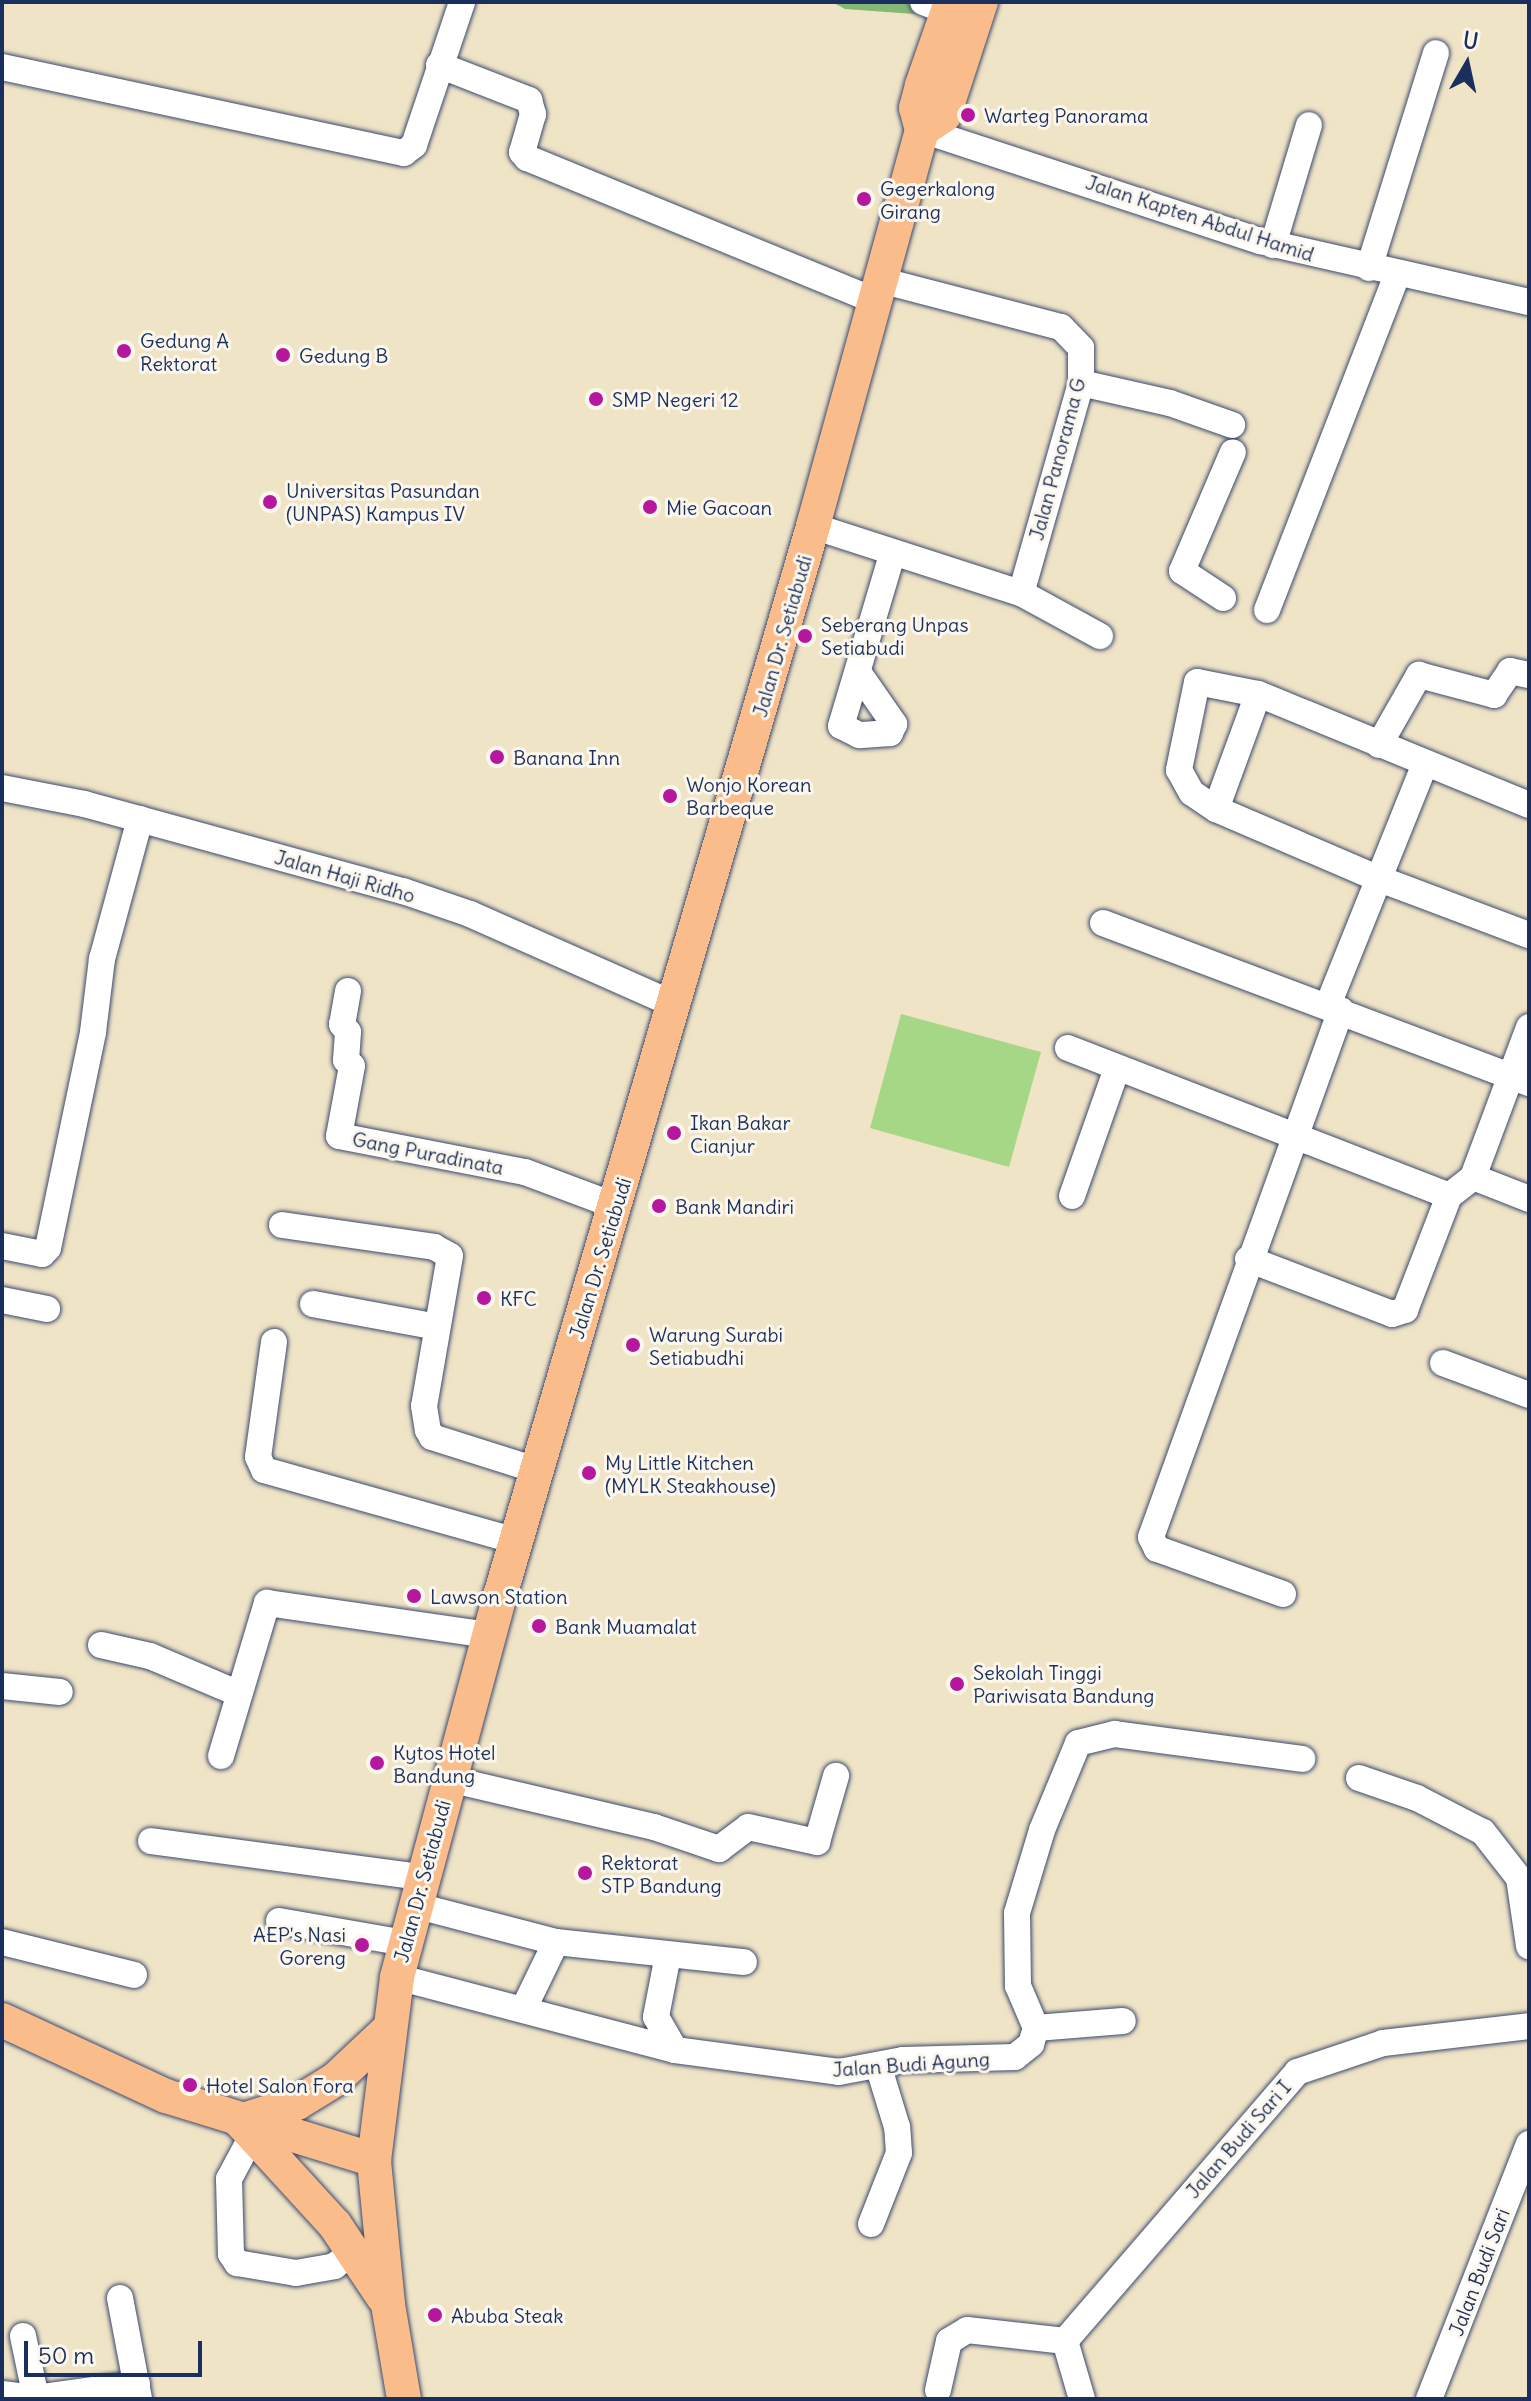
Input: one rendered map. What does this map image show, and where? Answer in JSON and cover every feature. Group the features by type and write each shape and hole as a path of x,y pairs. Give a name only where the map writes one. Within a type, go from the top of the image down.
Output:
{"main road":[{"name":"Jalan Dr. Setiabudi","path":"922,130 944,115 981,2"},
{"name":"Jalan Dr. Setiabudi","path":"404,2399 388,2304 374,2160 386,2032 397,1977 418,1891 536,1470 675,1005 813,526 922,130 916,108 940,5"},
{"path":"2,2020 166,2096 246,2128 374,2160"},
{"path":"246,2128 297,2103 336,2079 386,2032"},
{"path":"246,2128 354,2252 388,2304"}],"street":[{"path":"2,67 404,153 414,145 462,2"},
{"path":"1369,268 1436,53"},
{"name":"Jalan Panorama G","path":"439,65 529,100 533,114 522,152 527,158 877,290 1061,327 1081,348 1081,383 1021,593"},
{"path":"1273,245 1309,125"},
{"name":"Jalan Kapten Abdul Hamid","path":"922,130 1273,245 1529,302"},
{"path":"1267,610 1397,275"},
{"path":"1081,383 1170,403 1232,425"},
{"path":"1223,598 1182,571 1233,452"},
{"path":"813,526 892,555 1021,593 1100,636"},
{"path":"860,675 892,555"},
{"path":"1379,745 1423,673 1494,695 1510,671 1529,675"},
{"path":"1529,805 1424,766 1258,694 1197,682 1179,777 1216,809 1377,878 1529,935"},
{"path":"1216,809 1258,694"},
{"path":"1283,1594 1157,1549 1151,1537 1293,1134 1377,878 1424,766"},
{"name":"Jalan Haji Ridho","path":"2,788 140,819 416,896 675,1005"},
{"path":"2,1246 42,1254 48,1248 93,1032 102,959 140,819"},
{"path":"1103,923 1334,1007 1519,1079"},
{"name":"Gang Puradinata","path":"348,991 342,1024 348,1032 346,1060 352,1066 339,1136 525,1172 616,1206"},
{"path":"1248,1259 1400,1314 1449,1196 1473,1177 1519,1079 1529,1027"},
{"path":"1068,1048 1449,1196"},
{"path":"1072,1196 1117,1068"},
{"path":"1473,1177 1529,1199"},
{"path":"282,1225 442,1250 452,1262 424,1406 432,1437 536,1470"},
{"path":"2,1300 47,1309"},
{"path":"313,1304 437,1327"},
{"path":"274,1342 258,1457 264,1470 516,1541"},
{"path":"1443,1363 1529,1395"},
{"path":"221,1756 261,1612 275,1601 489,1635"},
{"path":"101,1645 150,1656 237,1693"},
{"path":"2,1686 60,1692"},
{"path":"1123,2021 1036,2028 1018,1986 1017,1913 1042,1830 1078,1743 1093,1735 1115,1734 1302,1759"},
{"path":"449,1779 654,1827 719,1849 748,1827 817,1842 836,1776"},
{"path":"1359,1778 1417,1798 1483,1832 1519,1878 1529,1946"},
{"path":"151,1841 418,1891 556,1942 744,1962"},
{"path":"279,1921 405,1943"},
{"path":"2,1942 134,1975"},
{"path":"524,2008 556,1942"},
{"path":"668,1955 656,2017 675,2050"},
{"name":"Jalan Budi Agung","path":"397,1977 675,2050 839,2072 878,2065 1015,2057 1031,2044 1036,2028"},
{"name":"Jalan Budi Sari I","path":"1065,2341 1297,2072 1383,2043 1529,2026"},
{"path":"871,2224 899,2153 897,2127 878,2065"},
{"path":"246,2128 229,2179 231,2254 237,2263 296,2273 334,2266 354,2252"},
{"name":"Jalan Budi Sari","path":"1429,2399 1529,2144"},
{"path":"2,2394 36,2398 138,2392 120,2298"},
{"path":"938,2390 949,2341 967,2330 1065,2341 1082,2399"},
{"path":"23,2336 36,2398"}],"green space":[{"path":"832,2 952,2 928,15 845,9"},
{"path":"901,1014 1041,1052 1009,1167 870,1128"}],"place":[{"name":"Warteg Panorama","path":"968,115"},
{"name":"Gegerkalong Girang","path":"864,199"},
{"name":"Gedung A Rektorat","path":"124,351"},
{"name":"Gedung B","path":"283,355"},
{"name":"SMP Negeri 12","path":"596,399"},
{"name":"Universitas Pasundan (UNPAS) Kampus IV","path":"270,502"},
{"name":"Mie Gacoan","path":"650,507"},
{"name":"Seberang Unpas Setiabudi","path":"805,636"},
{"name":"Banana Inn","path":"497,757"},
{"name":"Wonjo Korean Barbeque","path":"670,796"},
{"name":"Ikan Bakar Cianjur","path":"674,1133"},
{"name":"Bank Mandiri","path":"659,1206"},
{"name":"KFC","path":"484,1298"},
{"name":"Warung Surabi Setiabudhi","path":"633,1345"},
{"name":"My Little Kitchen (MYLK Steakhouse)","path":"589,1473"},
{"name":"Lawson Station","path":"414,1596"},
{"name":"Bank Muamalat","path":"539,1626"},
{"name":"Sekolah Tinggi Pariwisata Bandung","path":"957,1684"},
{"name":"Kytos Hotel Bandung","path":"377,1763"},
{"name":"Rektorat STP Bandung","path":"585,1873"},
{"name":"AEP's Nasi Goreng","path":"362,1945"},
{"name":"Hotel Salon Fora","path":"190,2085"},
{"name":"Abuba Steak","path":"435,2315"}]}
